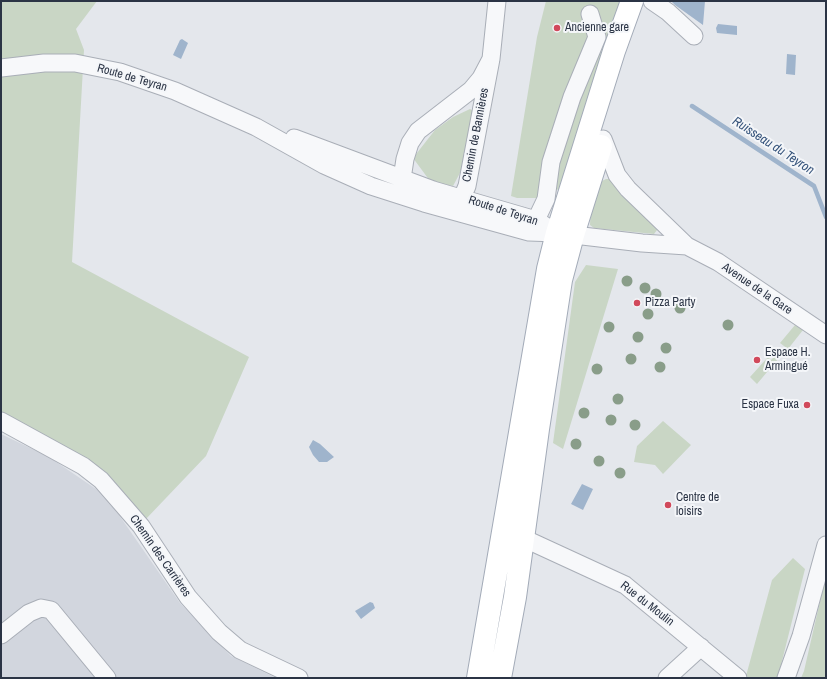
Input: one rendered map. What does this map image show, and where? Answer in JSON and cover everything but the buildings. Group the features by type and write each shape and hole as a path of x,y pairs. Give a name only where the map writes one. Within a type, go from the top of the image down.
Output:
{"main road":[{"path":"500,678 515,597 546,371 561,280 565,234 579,166 612,58 632,1"},
{"path":"478,678 548,269 565,234 603,139 646,1"}],"street":[{"name":"Chemin de Bannières","path":"424,203 447,205 462,198 472,162 491,59 497,1"},
{"path":"652,1 668,12 694,36"},
{"path":"536,220 546,199 551,162 572,97 597,37 590,14"},
{"name":"Chemin de Bannières","path":"402,179 406,154 410,143 418,131 471,90 481,78 491,59"},
{"name":"Route de Teyran","path":"1,68 44,63 75,63 120,72 175,91 256,126 318,161 358,180 424,203 529,232 565,234"},
{"name":"Route de Teyran","path":"256,126 289,136 432,190 536,220 565,234"},
{"name":"Avenue de la Gare","path":"603,139 616,175 628,189 687,246 718,262 826,335"},
{"path":"557,144 579,166"},
{"path":"402,179 408,192 424,203"},
{"name":"Avenue de la Gare","path":"565,234 642,243 687,246"},
{"name":"Chemin des Carrières","path":"1,421 82,466 101,480 141,526 188,597 218,632 240,650 299,678"},
{"name":"Rue du Moulin","path":"523,538 625,585 738,678"},
{"path":"786,678 801,636 826,545"},
{"path":"1,635 29,613 41,608 50,610 107,678"},
{"path":"667,678 701,648"}],"shaded area":[{"path":"1,434 49,457 96,489 119,515 180,603 231,656 276,678 1,678"}],"green space":[{"path":"1,1 97,1 76,29 84,50 72,262 249,357 206,456 145,520 1,417"},
{"path":"546,1 624,1 561,188 539,198 517,198 511,196 537,37"},
{"path":"470,109 475,112 461,171 453,186 430,181 413,158 435,130 453,117"},
{"path":"606,179 610,179 657,226 657,230 654,234 594,228 590,225 591,203 598,183"},
{"path":"586,265 618,269 563,449 553,443 575,282"},
{"path":"795,325 803,330 788,349 780,343"},
{"path":"775,356 778,359 757,384 750,377 768,357 771,360"},
{"path":"663,421 691,445 663,474 655,465 634,462 637,446"},
{"path":"793,558 805,569 778,677 751,678 746,676 772,580"},
{"path":"826,575 826,678 801,678 804,671"}],"water":[{"path":"671,1 705,1 703,25 675,5"},
{"path":"718,24 737,26 737,35 717,33 716,28"},
{"path":"182,39 188,43 181,59 173,55 180,40"},
{"path":"787,54 796,55 795,75 786,74"},
{"path":"313,440 320,444 334,457 327,462 319,462 309,447"},
{"path":"582,484 593,489 583,510 571,504"},
{"path":"370,602 373,603 375,608 361,619 355,611"}],"waterway":[{"name":"Ruisseau du Teyron","path":"692,106 814,186 826,217"}],"place":[{"name":"Ancienne gare","path":"557,28"},
{"name":"Pizza Party","path":"637,303"},
{"name":"Espace H. Armingué","path":"757,360"},
{"name":"Espace Fuxa","path":"807,405"},
{"name":"Centre de loisirs","path":"668,505"}]}
